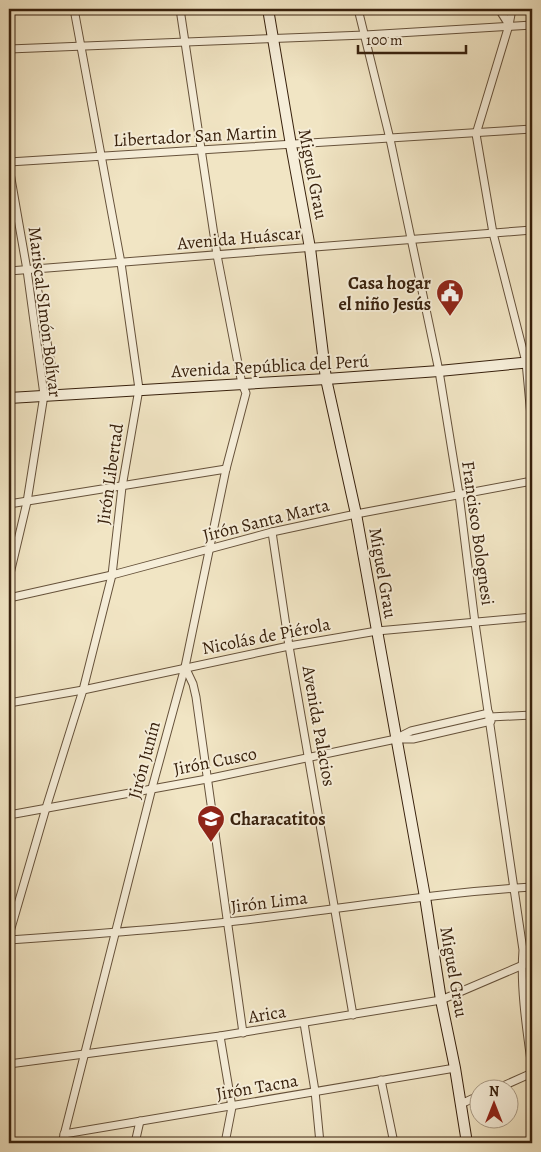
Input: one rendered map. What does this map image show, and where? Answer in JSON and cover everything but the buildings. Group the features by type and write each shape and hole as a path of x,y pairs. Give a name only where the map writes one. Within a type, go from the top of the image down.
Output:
{"street":[{"name":"Jirón Libertad","path":"9,935 82,690 112,576 122,487 139,389 121,263 74,9"},
{"name":"Jirón Junín","path":"62,1143 152,788 185,667 226,468 246,393 242,384 217,255 180,9"},
{"name":"Miguel Grau","path":"268,9 310,248 326,379 356,514 467,1143"},
{"name":"Francisco Bolognesi","path":"358,9 390,139 440,371 459,494 475,623 515,888 523,950 522,965 532,1068"},
{"path":"499,9 509,25"},
{"path":"512,9 509,25 476,134 493,233 529,362 532,427"},
{"path":"9,49 365,35 532,25"},
{"name":"Libertador San Martin","path":"9,162 532,129"},
{"name":"Mariscal SImón Bolívar","path":"9,167 48,395 27,502 9,578"},
{"name":"Avenida Huáscar","path":"9,271 532,230"},
{"path":"37,286 51,364 48,395"},
{"name":"Avenida República del Perú","path":"9,398 326,379 440,371 529,362"},
{"path":"9,504 122,487 226,468"},
{"name":"Jirón Santa Marta","path":"9,598 112,576 272,532 532,481"},
{"name":"Avenida Palacios","path":"272,532 289,646 310,758 353,1015"},
{"name":"Nicolás de Piérola","path":"9,703 82,690 289,646 377,631 532,617"},
{"path":"185,667 195,691 243,1033"},
{"name":"Jirón Cusco","path":"9,815 310,758 396,739 411,731 490,717 532,715"},
{"name":"Jirón Lima","path":"9,940 227,922 425,897 532,887"},
{"path":"523,950 531,964"},
{"name":"Arica","path":"9,1064 243,1033 441,1000 522,965 531,964"},
{"path":"304,1023 315,1091 320,1143"},
{"path":"220,1036 232,1106 225,1143"},
{"name":"Jirón Tacna","path":"64,1134 455,1068"},
{"path":"516,1080 532,1073"},
{"path":"381,1080 394,1143"},
{"path":"461,1104 468,1101"},
{"path":"135,1143 140,1121"}],"place":[{"name":"Casa hogar el niño Jesús","path":"450,317"},
{"name":"Characatitos","path":"211,843"}]}
